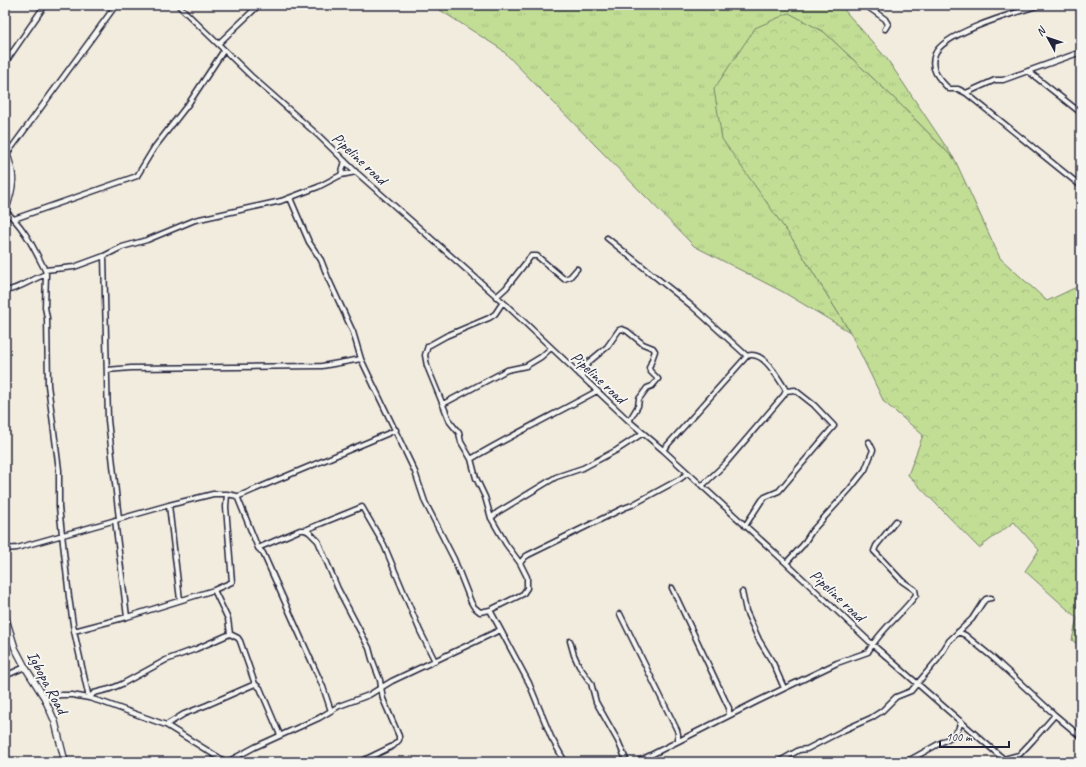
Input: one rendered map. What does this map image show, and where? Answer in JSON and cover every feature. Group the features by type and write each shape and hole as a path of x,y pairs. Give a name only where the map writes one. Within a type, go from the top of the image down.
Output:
{"street":[{"path":"5,63 45,5"},
{"path":"89,698 68,596 60,508 59,470 48,385 47,318 45,307 46,272 31,243 14,219 5,212 7,202 13,188 13,177 6,152 116,5"},
{"name":"Pipeline road","path":"178,5 224,50 356,172 503,302 596,391 663,450 872,644 1006,761"},
{"path":"218,44 259,5"},
{"path":"865,5 885,19 888,24 885,29"},
{"path":"1040,5 969,29 941,45 935,54 933,65 938,78 948,88 958,89 966,93 1081,186"},
{"path":"14,219 137,176 154,148 189,103 224,50"},
{"path":"966,93 995,80 1002,80 1081,52"},
{"path":"1028,71 1081,113"},
{"path":"341,175 345,161"},
{"path":"5,291 15,288 46,272 74,267 104,256 122,247 147,240 195,220 290,198 318,187 341,175 356,172"},
{"path":"290,198 309,242 321,260 353,332 361,358 415,472 425,502 454,559 471,602 480,612 490,610 523,594 527,588 527,577 520,563 506,544 492,518 485,497 476,478 471,459 461,442 459,433 450,422 427,366 425,355 428,346 446,336 489,318 495,314 503,302"},
{"path":"607,238 693,307 747,356"},
{"path":"104,256 108,420 127,616"},
{"path":"496,297 506,288 531,256 537,256 564,279 570,277 577,269"},
{"path":"580,375 590,361 607,347 622,329 627,331 643,344 653,348 655,351 649,368 658,379 652,386 647,388 639,399 638,406 629,421"},
{"path":"443,404 507,370 526,366 541,357 551,348"},
{"path":"663,450 747,356 752,354 761,358 780,381 786,391"},
{"path":"107,370 131,368 322,366 361,358"},
{"path":"745,526 762,500 765,497 779,491 834,426 814,405 795,390 786,391"},
{"path":"471,459 596,391"},
{"path":"702,486 725,464 786,391"},
{"path":"5,549 17,548 213,494 227,494 237,497 396,430"},
{"path":"492,518 498,512 551,480 583,468 618,450 643,433"},
{"path":"786,563 865,470 874,450 869,442"},
{"path":"520,563 528,555 632,505 680,479 688,473"},
{"path":"74,631 214,590 232,582 226,507 227,494"},
{"path":"237,497 258,548 263,553 323,687 332,711"},
{"path":"169,505 180,600"},
{"path":"258,548 300,530 305,530 362,507 384,545 420,630 435,661"},
{"path":"637,762 642,761 678,741 784,688 837,663 868,652 872,644 916,595 915,590 902,581 874,551 876,546 896,521"},
{"path":"305,530 314,535 322,547 338,588 369,648 382,688 383,699 399,736 399,740 394,746 360,762"},
{"path":"672,588 727,704 729,716"},
{"path":"214,590 228,620 230,634"},
{"path":"742,592 746,611 784,688"},
{"path":"778,762 799,750 807,749 878,714 896,697 909,692 938,659 949,641 972,618 983,602 986,599 991,598"},
{"path":"490,610 529,683 551,737 565,762"},
{"path":"620,614 677,730 678,741"},
{"name":"Igbopa Road","path":"5,616 12,638 25,667 44,697 57,727 65,762"},
{"path":"44,697 62,695 89,698 166,725 227,762 232,761 280,735 382,688 392,681 500,630"},
{"path":"958,632 965,635 992,657 1055,716 1081,737"},
{"path":"230,634 240,640 255,684 260,688 278,726 280,735"},
{"path":"89,698 94,693 122,684 166,660 230,634"},
{"path":"570,641 579,666 591,683 596,702 628,762"},
{"path":"5,676 25,667"},
{"path":"909,676 913,687"},
{"path":"166,725 184,714 255,684"},
{"path":"1006,761 1019,755 1055,716"},
{"path":"906,762 951,737 958,730 960,721"}],"green space":[{"path":"432,5 840,5 887,59 955,160 898,102 824,32 793,240 850,332 783,292 694,246 501,49"},
{"path":"789,13 824,32 898,102 955,160 1000,258 1047,301 1081,285 1081,647 1072,640 1077,618 1025,571 1039,550 1014,522 979,548 908,475 923,435 884,402 850,332 793,240 722,139 714,89 755,28"}]}
